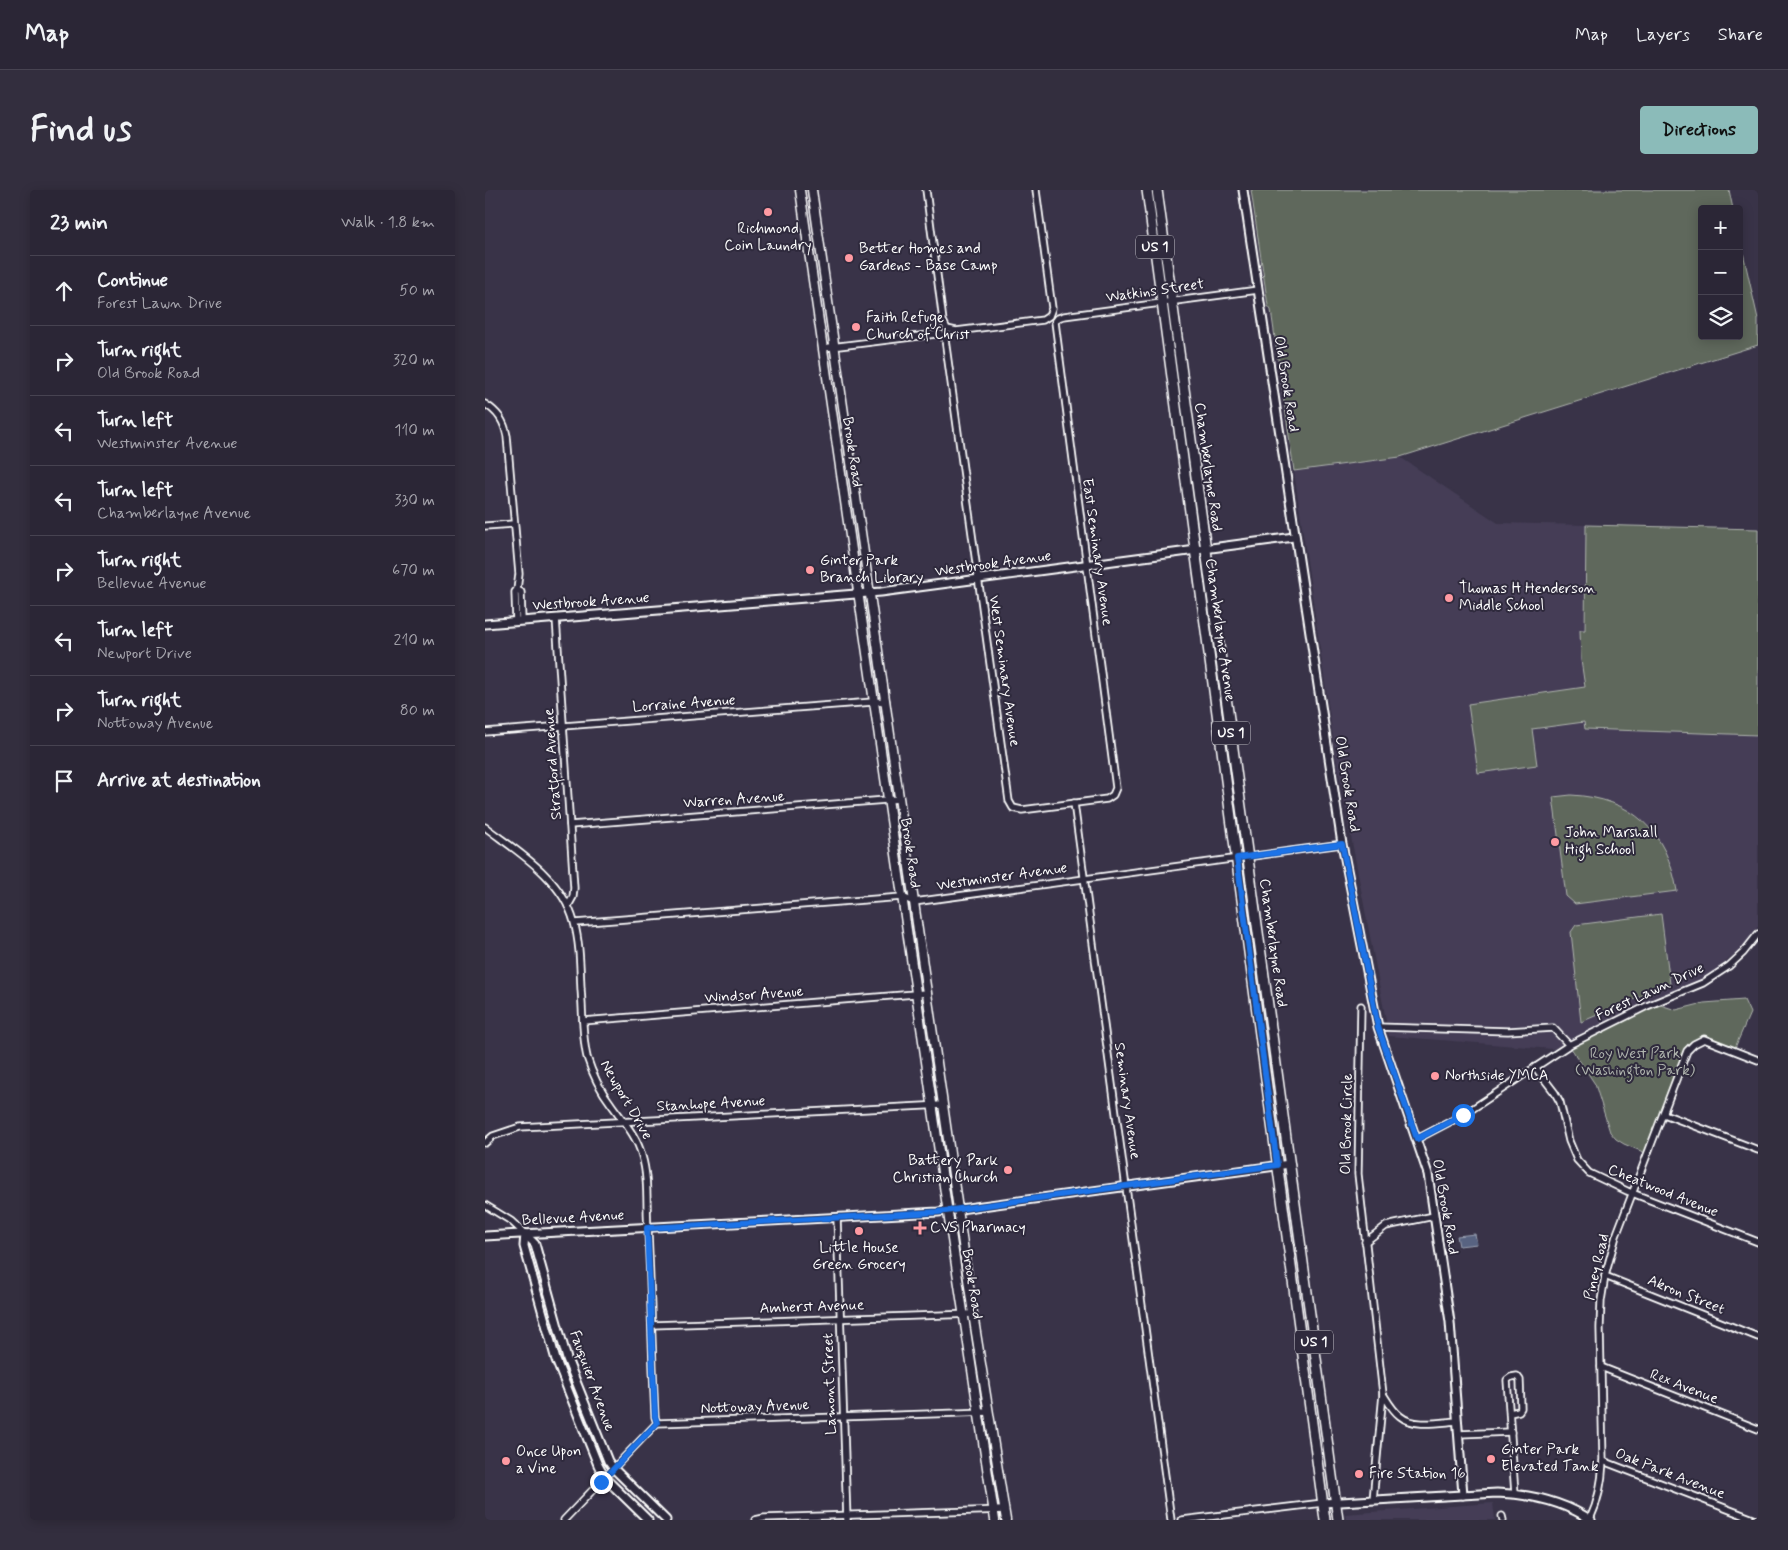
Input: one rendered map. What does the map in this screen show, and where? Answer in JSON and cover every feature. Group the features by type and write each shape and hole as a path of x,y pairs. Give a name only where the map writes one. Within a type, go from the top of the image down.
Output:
{"main road":[{"name":"Brook Road","path":"800,190 947,1211 995,1520"},
{"name":"Brook Road","path":"812,190 973,1314 1006,1520"},
{"name":"Chamberlayne Avenue","path":"1147,190 1325,1520"},
{"name":"Chamberlayne Road","path":"1157,190 1290,1164"},
{"name":"US 1","path":"1290,1164 1338,1520"}],"street":[{"path":"926,190 943,321 947,329 955,331 1043,320 1049,316 1052,308 1036,190"},
{"name":"Old Brook Road","path":"1243,190 1342,844 1378,1027 1428,1174 1450,1322 1463,1495"},
{"name":"Watkins Street","path":"1056,320 1064,316 1258,290"},
{"name":"East Seminary Avenue","path":"1056,320 1054,328 1116,788 1113,795 1107,799 1074,804"},
{"name":"West Seminary Avenue","path":"835,347 932,334 941,334 946,342 1010,805 1016,810 1022,810 1074,804"},
{"path":"823,348 835,347"},
{"path":"485,404 500,417 506,430 519,578 515,592 519,621"},
{"path":"485,526 514,524"},
{"name":"Westbrook Avenue","path":"485,624 859,595 1295,537"},
{"name":"Stratford Avenue","path":"556,618 574,892 568,906"},
{"name":"Lorraine Avenue","path":"485,732 886,700"},
{"name":"Warren Avenue","path":"570,825 899,800"},
{"name":"Seminary Avenue","path":"1074,804 1171,1520"},
{"name":"Newport Drive","path":"485,827 538,868 556,888 568,906 575,923 579,949 583,1021 589,1061 603,1091 625,1121 643,1157 655,1416 657,1423"},
{"name":"Westminster Avenue","path":"914,902 1342,844"},
{"path":"575,923 903,897 914,902"},
{"name":"Forest Lawn Drive","path":"1417,1139 1463,1115 1569,1045 1647,1006 1703,983 1729,966 1743,953 1758,934"},
{"name":"Windsor Avenue","path":"583,1021 927,993"},
{"name":"Old Brook Circle","path":"1361,1006 1358,1174 1383,1394 1373,1500"},
{"path":"1378,1027 1509,1031 1553,1028 1569,1045"},
{"name":"Piney Road","path":"1590,1519 1600,1493 1603,1461 1600,1315 1605,1276 1613,1245 1687,1051 1694,1044 1704,1039 1758,1060"},
{"name":"Cheatwood Avenue","path":"1535,1067 1560,1102 1569,1141 1577,1160 1589,1173 1633,1194 1758,1242"},
{"name":"Stanhope Avenue","path":"485,1142 493,1136 519,1127 943,1105"},
{"path":"1664,1114 1758,1150"},
{"name":"Bellevue Avenue","path":"485,1236 947,1211 1290,1164"},
{"name":"Fauquier Avenue","path":"485,1205 511,1221 535,1244 567,1359 606,1456 614,1469 666,1520"},
{"path":"1365,1242 1386,1226 1434,1216"},
{"name":"Lamont Street","path":"837,1217 847,1517"},
{"name":"Fauquier Avenue","path":"525,1234 524,1246 557,1360 598,1465 605,1478 648,1520"},
{"name":"Akron Street","path":"1605,1276 1758,1337"},
{"name":"Amherst Avenue","path":"652,1325 973,1314"},
{"name":"Rex Avenue","path":"1601,1367 1758,1429"},
{"path":"1510,1414 1519,1411 1521,1408 1520,1380 1517,1376 1507,1380 1515,1494"},
{"name":"Old Brook Circle","path":"1383,1394 1401,1418 1423,1423 1458,1421"},
{"name":"Nottoway Avenue","path":"657,1423 989,1412"},
{"path":"564,1520 657,1423"},
{"path":"1459,1434 1511,1432"},
{"name":"Oak Park Avenue","path":"1603,1461 1756,1520"},
{"path":"1182,1520 1323,1503 1515,1494 1546,1499 1590,1519"},
{"path":"755,1520 764,1518 847,1517 1004,1510"}],"shaded area":[{"name":"John Marshall High School","path":"1400,457 1498,523 1586,525 1583,676 1585,729 1758,735 1758,926 1745,946 1703,980 1567,1050 1389,1036 1336,758 1294,471"},
{"path":"1493,1503 1495,1520 1346,1520 1345,1514"}],"green space":[{"path":"1251,190 1729,190 1732,205 1698,205 1698,340 1743,340 1743,253 1758,319 1758,345 1400,457 1294,471 1271,310 1268,306"},
{"path":"1586,525 1758,529 1758,735 1585,729 1584,722 1532,729 1537,765 1478,773 1468,704 1585,687 1581,660 1580,630 1585,630"},
{"path":"1571,795 1612,803 1629,811 1643,822 1655,835 1665,851 1677,891 1575,904 1566,896 1553,797"},
{"path":"1661,914 1670,984 1581,1022 1571,932 1576,925"},
{"name":"Roy West Park (Washington Park)","path":"1744,1000 1750,1013 1734,1050 1704,1039 1687,1051 1648,1154 1616,1139 1610,1132 1595,1084 1569,1045 1654,1003 1676,1010 1704,1003"}],"water":[{"path":"1475,1234 1477,1244 1459,1246 1457,1236"}],"place":[{"name":"Richmond Coin Laundry","path":"768,212"},
{"name":"Better Homes and Gardens - Base Camp","path":"849,258"},
{"name":"Faith Refuge Church of Christ","path":"856,327"},
{"name":"Ginter Park Branch Library","path":"810,570"},
{"name":"Thomas H Henderson Middle School","path":"1449,598"},
{"name":"John Marshall High School","path":"1555,842"},
{"name":"Northside YMCA","path":"1435,1076"},
{"name":"Battery Park Christian Church","path":"1008,1170"},
{"name":"CVS Pharmacy","path":"920,1228"},
{"name":"Little House Green Grocery","path":"859,1231"},
{"name":"Ginter Park Elevated Tank","path":"1491,1459"},
{"name":"Once Upon a Vine","path":"506,1461"},
{"name":"Fire Station 16","path":"1359,1474"}],"route":[{"path":"601,1482 657,1423 655,1416 647,1228 938,1212 1277,1165 1237,858 1342,844 1378,1027 1417,1139 1463,1115"}]}
